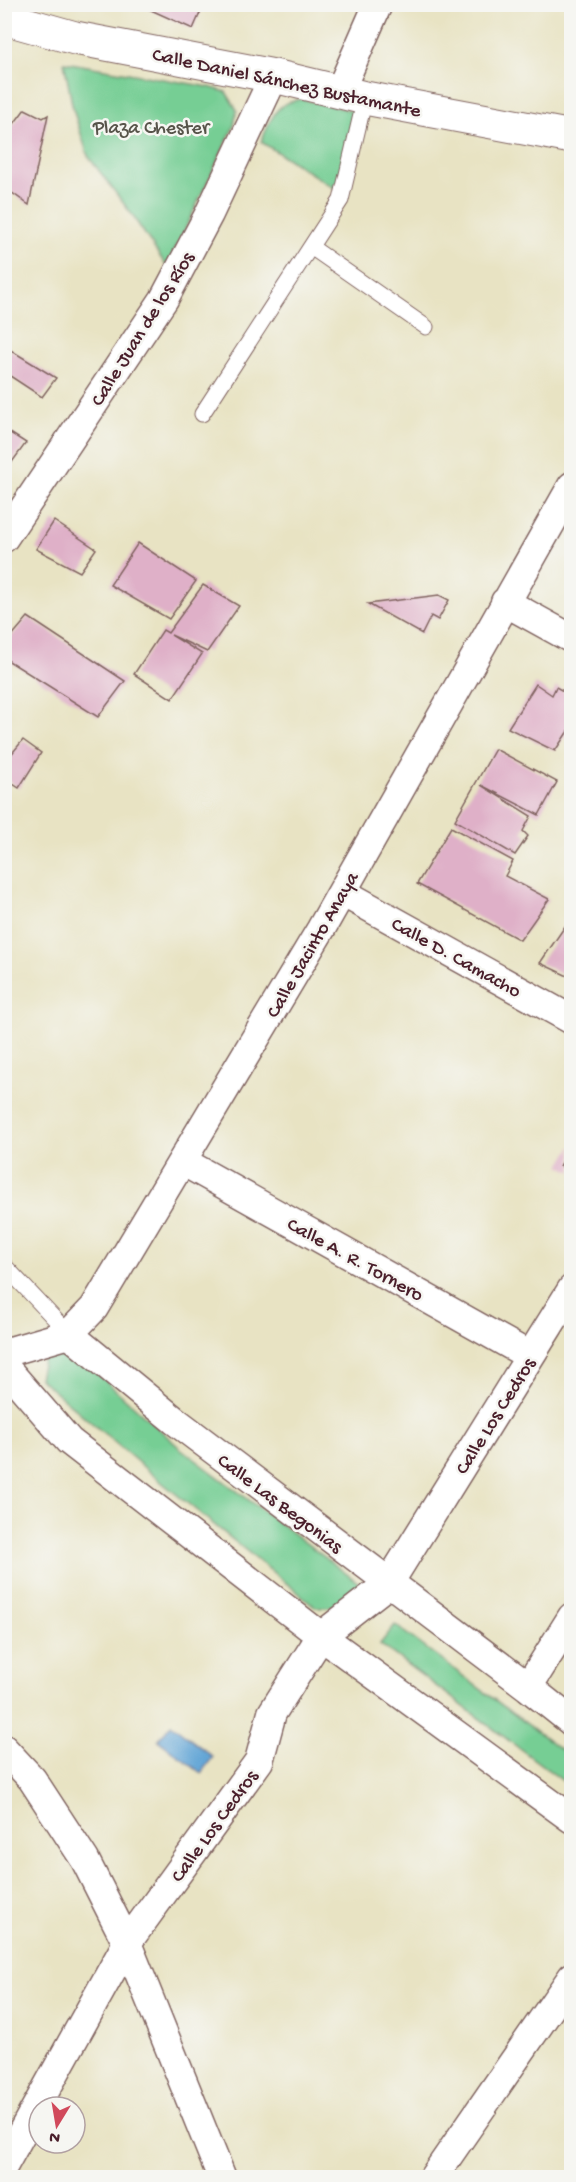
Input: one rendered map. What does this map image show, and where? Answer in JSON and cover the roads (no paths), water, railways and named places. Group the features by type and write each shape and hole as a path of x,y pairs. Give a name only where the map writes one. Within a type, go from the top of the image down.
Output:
{"street":[{"path":"352,96 378,4"},
{"name":"Calle Daniel Sánchez Bustamante","path":"4,18 75,38 274,76 352,96 572,137"},
{"name":"Calle Juan de los Ríos","path":"4,538 164,299 209,214 274,76"},
{"name":"Calle Jacinto Anaya","path":"4,1353 69,1334 94,1308 342,892 572,486"},
{"path":"505,602 572,639"},
{"name":"Calle D. Camacho","path":"342,892 572,1020"},
{"name":"Calle A. R. Tornero","path":"182,1161 531,1356"},
{"name":"Calle Los Cedros","path":"4,2165 127,1943 259,1761 272,1713 321,1636 389,1583 572,1289"},
{"name":"Calle Las Begonias","path":"69,1334 174,1420 572,1722"},
{"path":"4,1366 69,1441 321,1636 572,1819"},
{"path":"528,1687 572,1617"},
{"path":"4,1749 32,1779 85,1860 127,1943 222,2178"},
{"path":"433,2178 572,1977"}],"lane":[{"path":"202,414 341,200 352,96"},
{"path":"311,247 426,327"},
{"name":"Calle Las Begonias","path":"4,1265 69,1334"}],"water":[{"path":"171,1724 213,1757 201,1773 158,1740"}],"park label":[{"name":"Plaza Chester","path":"151,126"}]}
